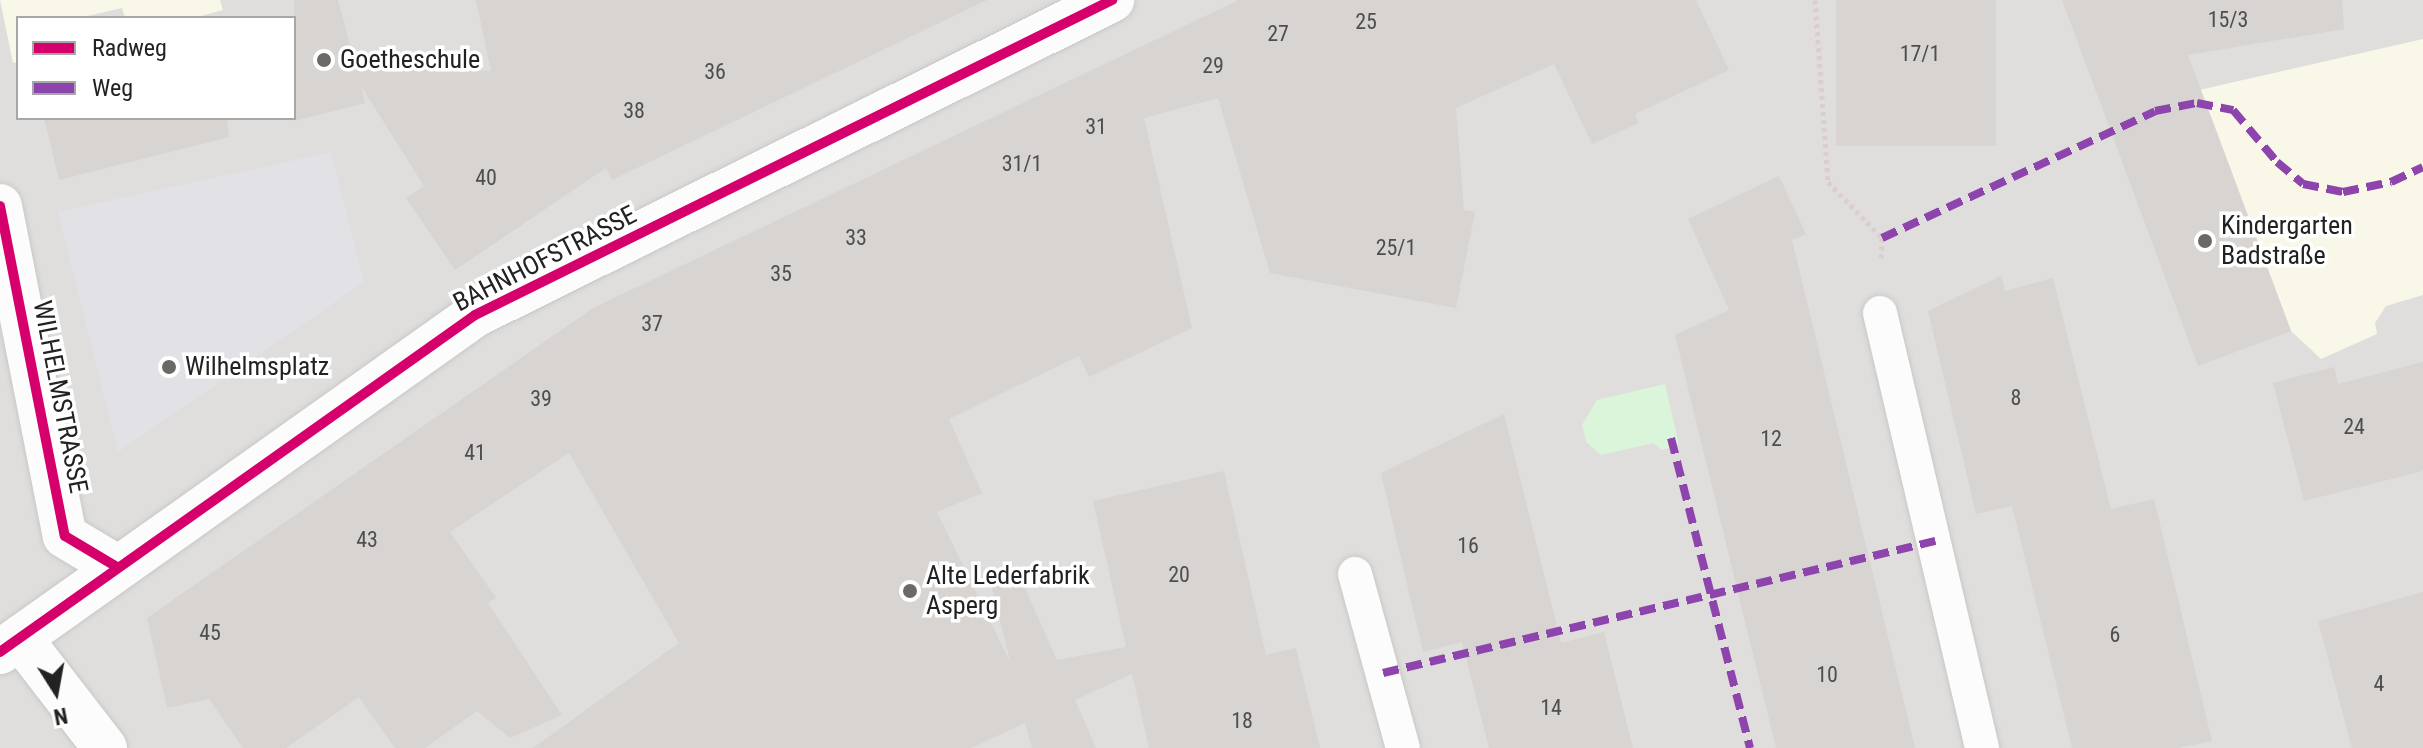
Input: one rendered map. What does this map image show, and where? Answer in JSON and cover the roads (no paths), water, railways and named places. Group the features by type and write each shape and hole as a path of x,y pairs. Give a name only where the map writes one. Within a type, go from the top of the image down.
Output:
{"street":[{"name":"BAHNHOFSTRASSE","path":"10,645 475,315 1112,0"},
{"name":"WILHELMSTRASSE","path":"0,206 65,536 117,567"},
{"path":"10,645 105,748"}],"lane":[{"path":"1880,313 1982,748"},
{"path":"1355,574 1403,748"}],"place":[{"name":"Goetheschule","path":"324,60"},
{"name":"Kindergarten Badstraße","path":"2205,241"},
{"name":"Wilhelmsplatz","path":"169,367"},
{"name":"Alte Lederfabrik Asperg","path":"910,591"}]}
